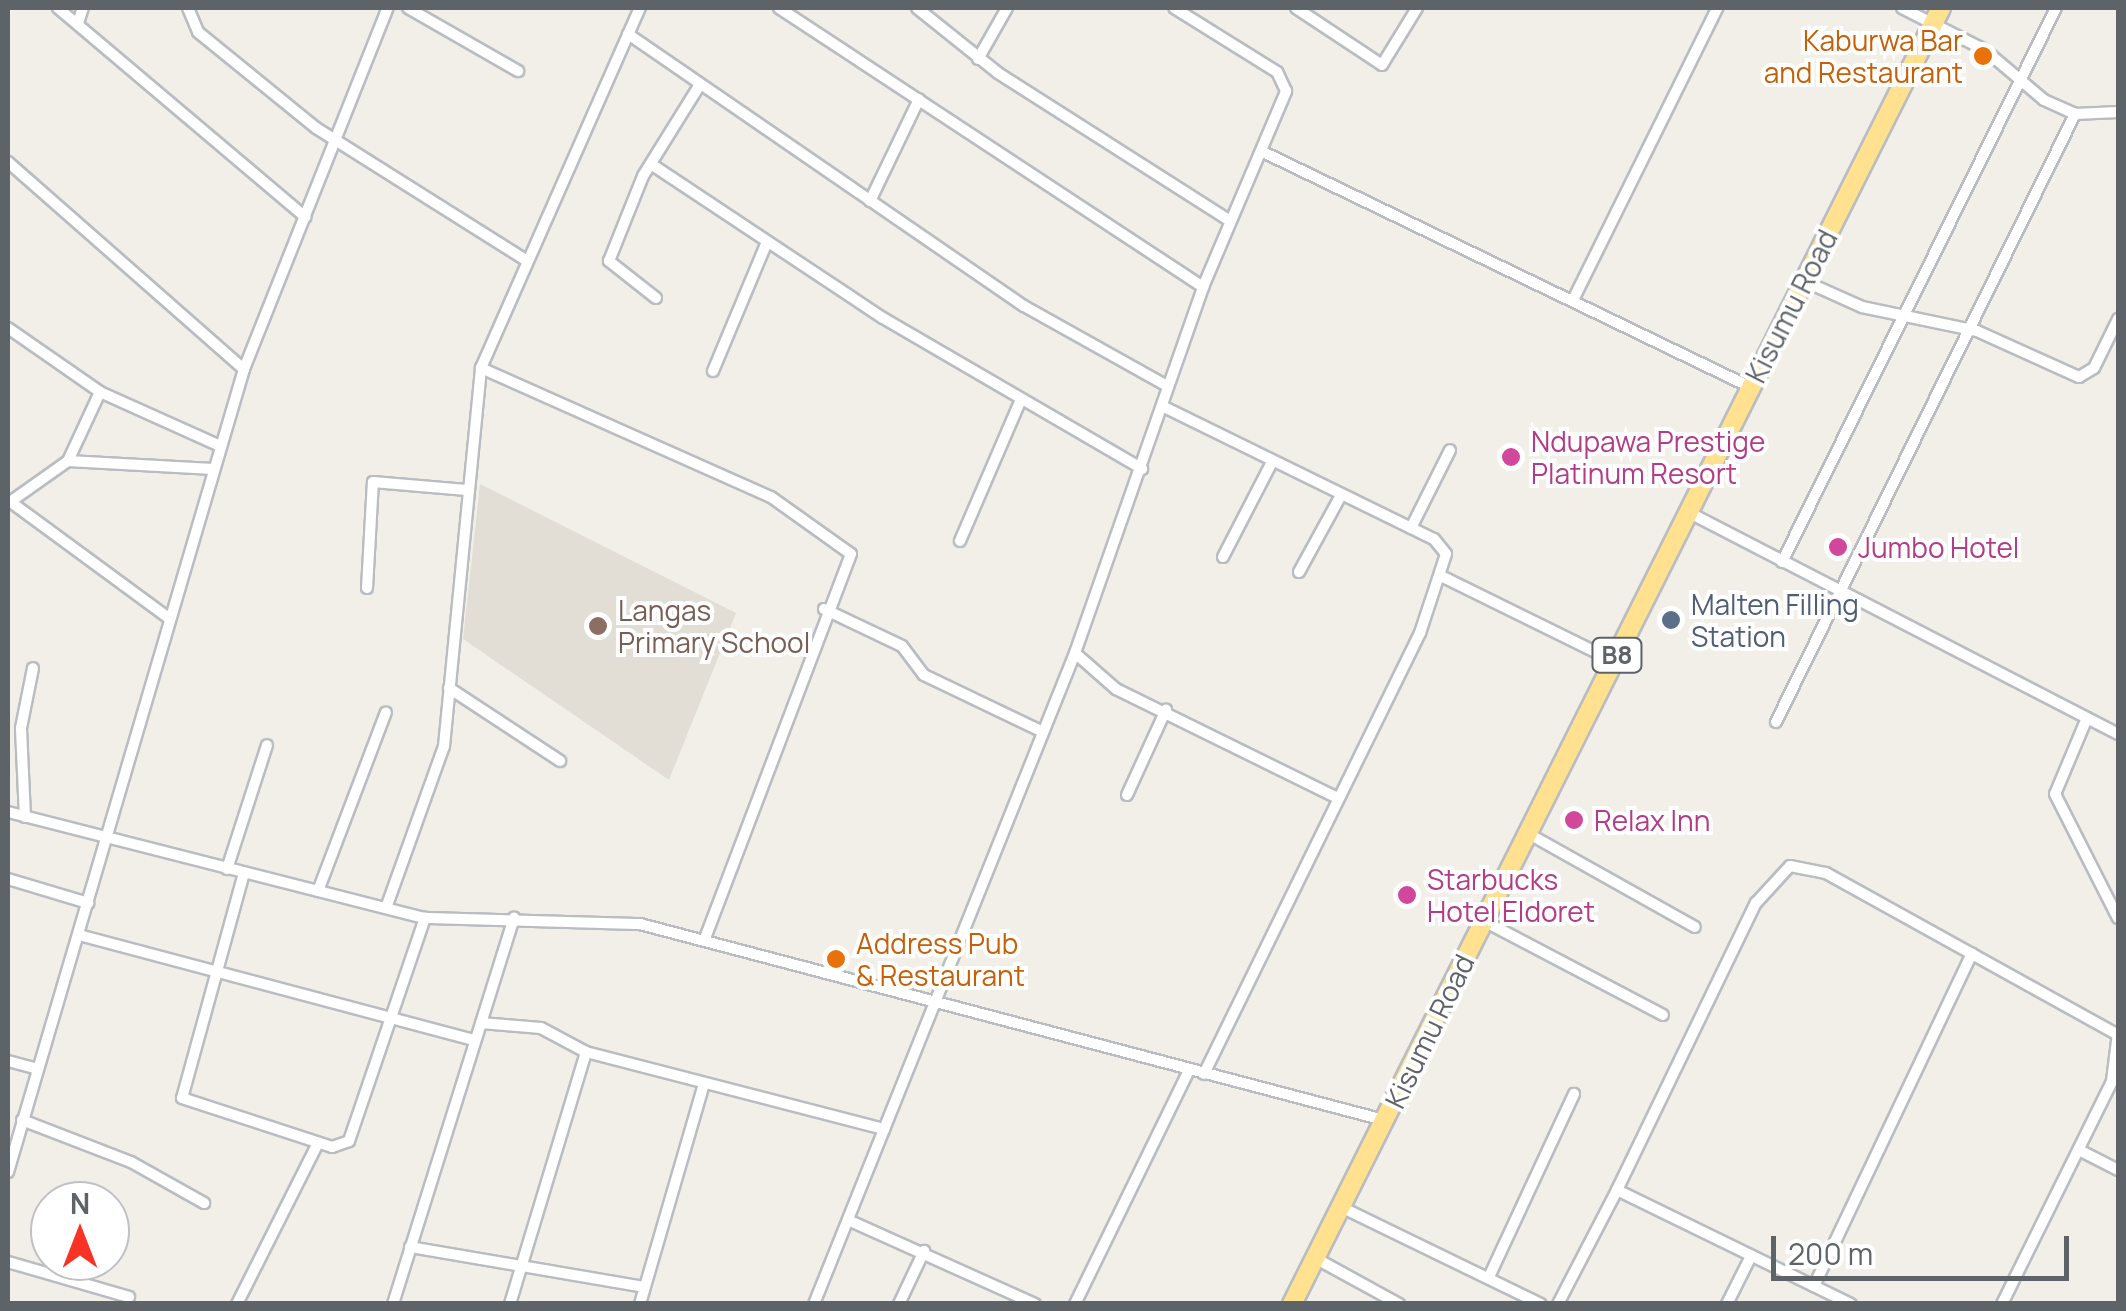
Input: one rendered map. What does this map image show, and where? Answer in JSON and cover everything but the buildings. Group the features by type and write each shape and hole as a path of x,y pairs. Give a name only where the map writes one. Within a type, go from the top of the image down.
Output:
{"highway":[{"name":"Kisumu Road","path":"1292,1304 1937,16"}],"street":[{"path":"58,8 305,217"},
{"path":"78,23 83,8"},
{"path":"188,8 198,32 337,141 526,260"},
{"path":"8,1172 244,369 388,8"},
{"path":"408,8 518,72"},
{"path":"386,908 439,765 481,368 640,8"},
{"path":"778,8 1203,286"},
{"path":"918,8 978,59 1229,220"},
{"path":"978,59 1007,8"},
{"path":"814,1304 1075,654 1203,286 1261,151 1286,80 1174,8"},
{"path":"1296,8 1382,65 1417,8"},
{"path":"1573,300 1717,8"},
{"path":"1902,8 1937,16 2075,114 2118,112"},
{"path":"1782,562 2056,8"},
{"path":"628,34 1024,306 1167,386"},
{"path":"656,298 609,261 651,164 699,86"},
{"path":"870,201 918,99"},
{"path":"1776,722 1836,590 2075,114"},
{"path":"1261,151 1750,386"},
{"path":"8,162 244,369"},
{"path":"651,164 1020,402 1142,469"},
{"path":"713,370 767,242"},
{"path":"1804,281 1900,317 1966,328 2079,377 2094,368 2118,319"},
{"path":"8,328 100,392 220,446"},
{"path":"481,368 799,514 852,554 824,609 704,941"},
{"path":"100,392 68,461 9,501 170,620"},
{"path":"960,541 1020,402"},
{"path":"1162,406 1340,497 1411,528 1443,548 1442,578 1204,1074"},
{"path":"1411,528 1450,450"},
{"path":"68,461 214,468"},
{"path":"1224,556 1272,462"},
{"path":"367,588 374,482 467,490"},
{"path":"1298,572 1340,497"},
{"path":"1688,512 2118,734"},
{"path":"1442,578 1614,661"},
{"path":"824,609 902,646 924,675 1043,732"},
{"path":"1075,654 1116,689 1166,710 1338,798"},
{"path":"26,817 20,728 33,668"},
{"path":"450,688 560,760"},
{"path":"1128,795 1166,710"},
{"path":"318,892 386,712"},
{"path":"2087,718 2055,794 2118,918"},
{"path":"227,869 267,745"},
{"path":"8,812 425,918 626,922 1385,1121"},
{"path":"1529,834 1695,927"},
{"path":"1558,1304 1748,919 1782,871 1799,863 1826,872 2118,1034 2117,1068 2002,1304"},
{"path":"244,873 185,1103 318,1143 349,1141 425,918"},
{"path":"8,880 88,903"},
{"path":"394,1304 514,918"},
{"path":"1484,922 1663,1015"},
{"path":"79,935 474,1040"},
{"path":"1814,1286 1972,954"},
{"path":"481,1024 541,1028 586,1052 884,1129"},
{"path":"510,1304 586,1052"},
{"path":"8,1061 38,1070"},
{"path":"1075,1304 1188,1070"},
{"path":"640,1304 704,1084"},
{"path":"1489,1277 1574,1094"},
{"path":"22,1120 132,1162 204,1204"},
{"path":"238,1304 318,1143"},
{"path":"2079,1150 2118,1170"},
{"path":"1616,1190 1850,1304"},
{"path":"1341,1207 1541,1304"},
{"path":"848,1220 1035,1304"},
{"path":"410,1247 520,1269 645,1287"},
{"path":"899,1304 924,1251"},
{"path":"1727,1304 1751,1256"},
{"path":"1315,1258 1399,1304"},
{"path":"8,1262 129,1297"}],"shaded area":[{"name":"Langas Primary School","path":"480,484 736,613 669,780 463,639"}],"place":[{"name":"Kaburwa Bar and Restaurant","path":"1983,56"},
{"name":"Ndupawa Prestige Platinum Resort","path":"1511,457"},
{"name":"Jumbo Hotel","path":"1838,547"},
{"name":"Malten Filling Station","path":"1671,620"},
{"name":"Langas Primary School","path":"598,626"},
{"name":"Relax Inn","path":"1574,820"},
{"name":"Starbucks Hotel Eldoret","path":"1407,895"},
{"name":"Address Pub & Restaurant","path":"836,959"}]}
